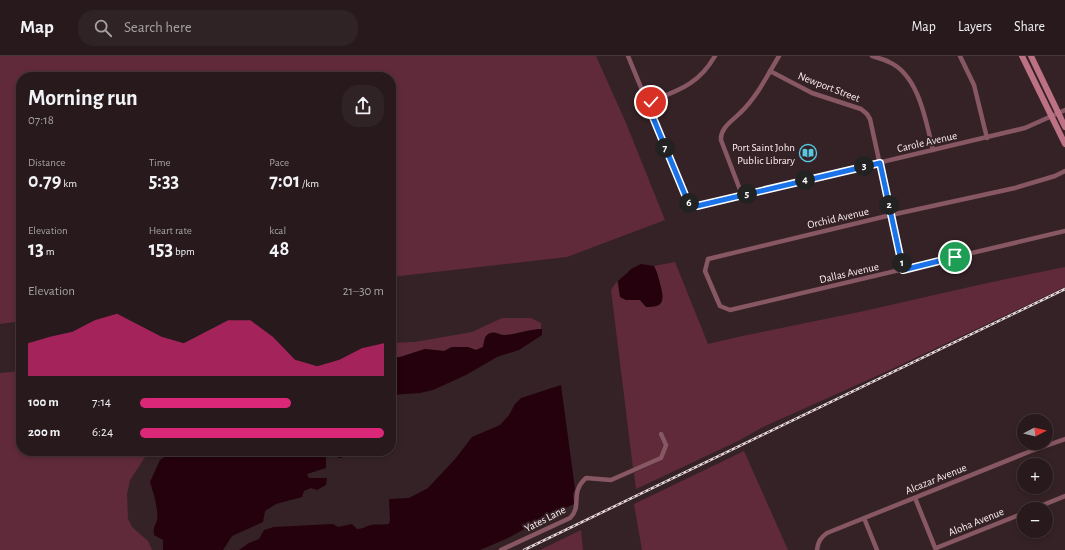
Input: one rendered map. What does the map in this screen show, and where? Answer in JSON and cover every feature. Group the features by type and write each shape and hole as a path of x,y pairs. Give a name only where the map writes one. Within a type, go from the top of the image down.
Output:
{"main road":[{"path":"1022,56 1065,144"},
{"path":"1031,56 1065,127"}],"street":[{"path":"628,56 647,103 700,78 715,56"},
{"path":"742,195 720,134 724,128 753,100 779,56"},
{"path":"872,56 890,62 902,72 914,86 920,98 933,150"},
{"path":"960,56 974,85 987,138"},
{"name":"Newport Street","path":"770,71 812,93 861,109 867,114 870,119 903,270"},
{"name":"Carole Avenue","path":"647,103 688,202 697,206 987,138 1025,128 1065,110"},
{"name":"Orchid Avenue","path":"730,310 720,306 705,271 708,259 891,215 1015,188 1055,176 1065,171"},
{"name":"Dallas Avenue","path":"730,310 1065,231"},
{"name":"Yates Lane","path":"502,550 570,518 576,508 576,494 578,487 586,478 611,480 661,458 666,445 661,434"},
{"name":"Alcazar Avenue","path":"817,550 818,542 826,533 1031,451 1065,439"},
{"path":"1050,502 1065,496"},
{"path":"915,498 936,549"},
{"name":"Aloha Avenue","path":"936,549 1017,516"},
{"path":"864,518 876,550"}],"shaded area":[{"path":"0,56 596,56 626,123 665,220 567,257 396,276 396,72 16,72 16,322 0,324"},
{"path":"675,262 708,344 1065,267 1065,287 890,370 763,427 738,441 636,489 634,473 662,460 668,444 662,432 658,433 663,445 659,457 633,468 611,290 617,281 620,297 626,300 640,300 642,303 663,297 657,272 654,266"},
{"path":"641,264 654,266 662,296 661,303 658,305 646,307 640,300 626,300 620,297 618,281 631,269"},
{"path":"502,318 531,318 541,323 541,329 509,335 494,332 488,334 485,337 483,347 476,350 468,347 452,347 444,351 425,349 396,357 396,343 415,342 472,332"},
{"path":"542,329 542,335 519,350 497,357 466,375 433,390 420,393 396,395 396,357 425,349 444,351 452,347 468,347 476,350 483,347 485,338 489,334 493,333 508,335"},
{"path":"16,371 16,456 146,456 130,480 127,494 128,519 132,527 148,541 152,550 0,550 0,373"},
{"path":"561,385 575,489 573,494 574,504 561,510 556,510 552,514 506,539 480,550 239,550 249,543 259,539 264,530 274,527 333,524 338,527 352,524 357,529 361,529 369,525 389,524 389,499 409,498 428,488 456,458 472,437 500,425 521,398"},
{"path":"744,451 788,550 642,550 634,504"},
{"path":"166,456 326,456 326,468 307,474 309,478 327,478 326,485 317,490 311,488 304,491 302,497 276,504 265,511 263,522 232,536 223,550 163,550 163,540 154,535 157,512 150,482 160,460"},
{"path":"337,456 346,456 340,458"},
{"path":"581,530 583,550 540,550"}],"railway":[{"path":"524,550 1065,289"}],"place":[{"name":"Port Saint John Public Library","path":"808,153"}],"route":[{"path":"651,102 647,103 688,202 697,206 880,163 903,270 955,257"}]}
